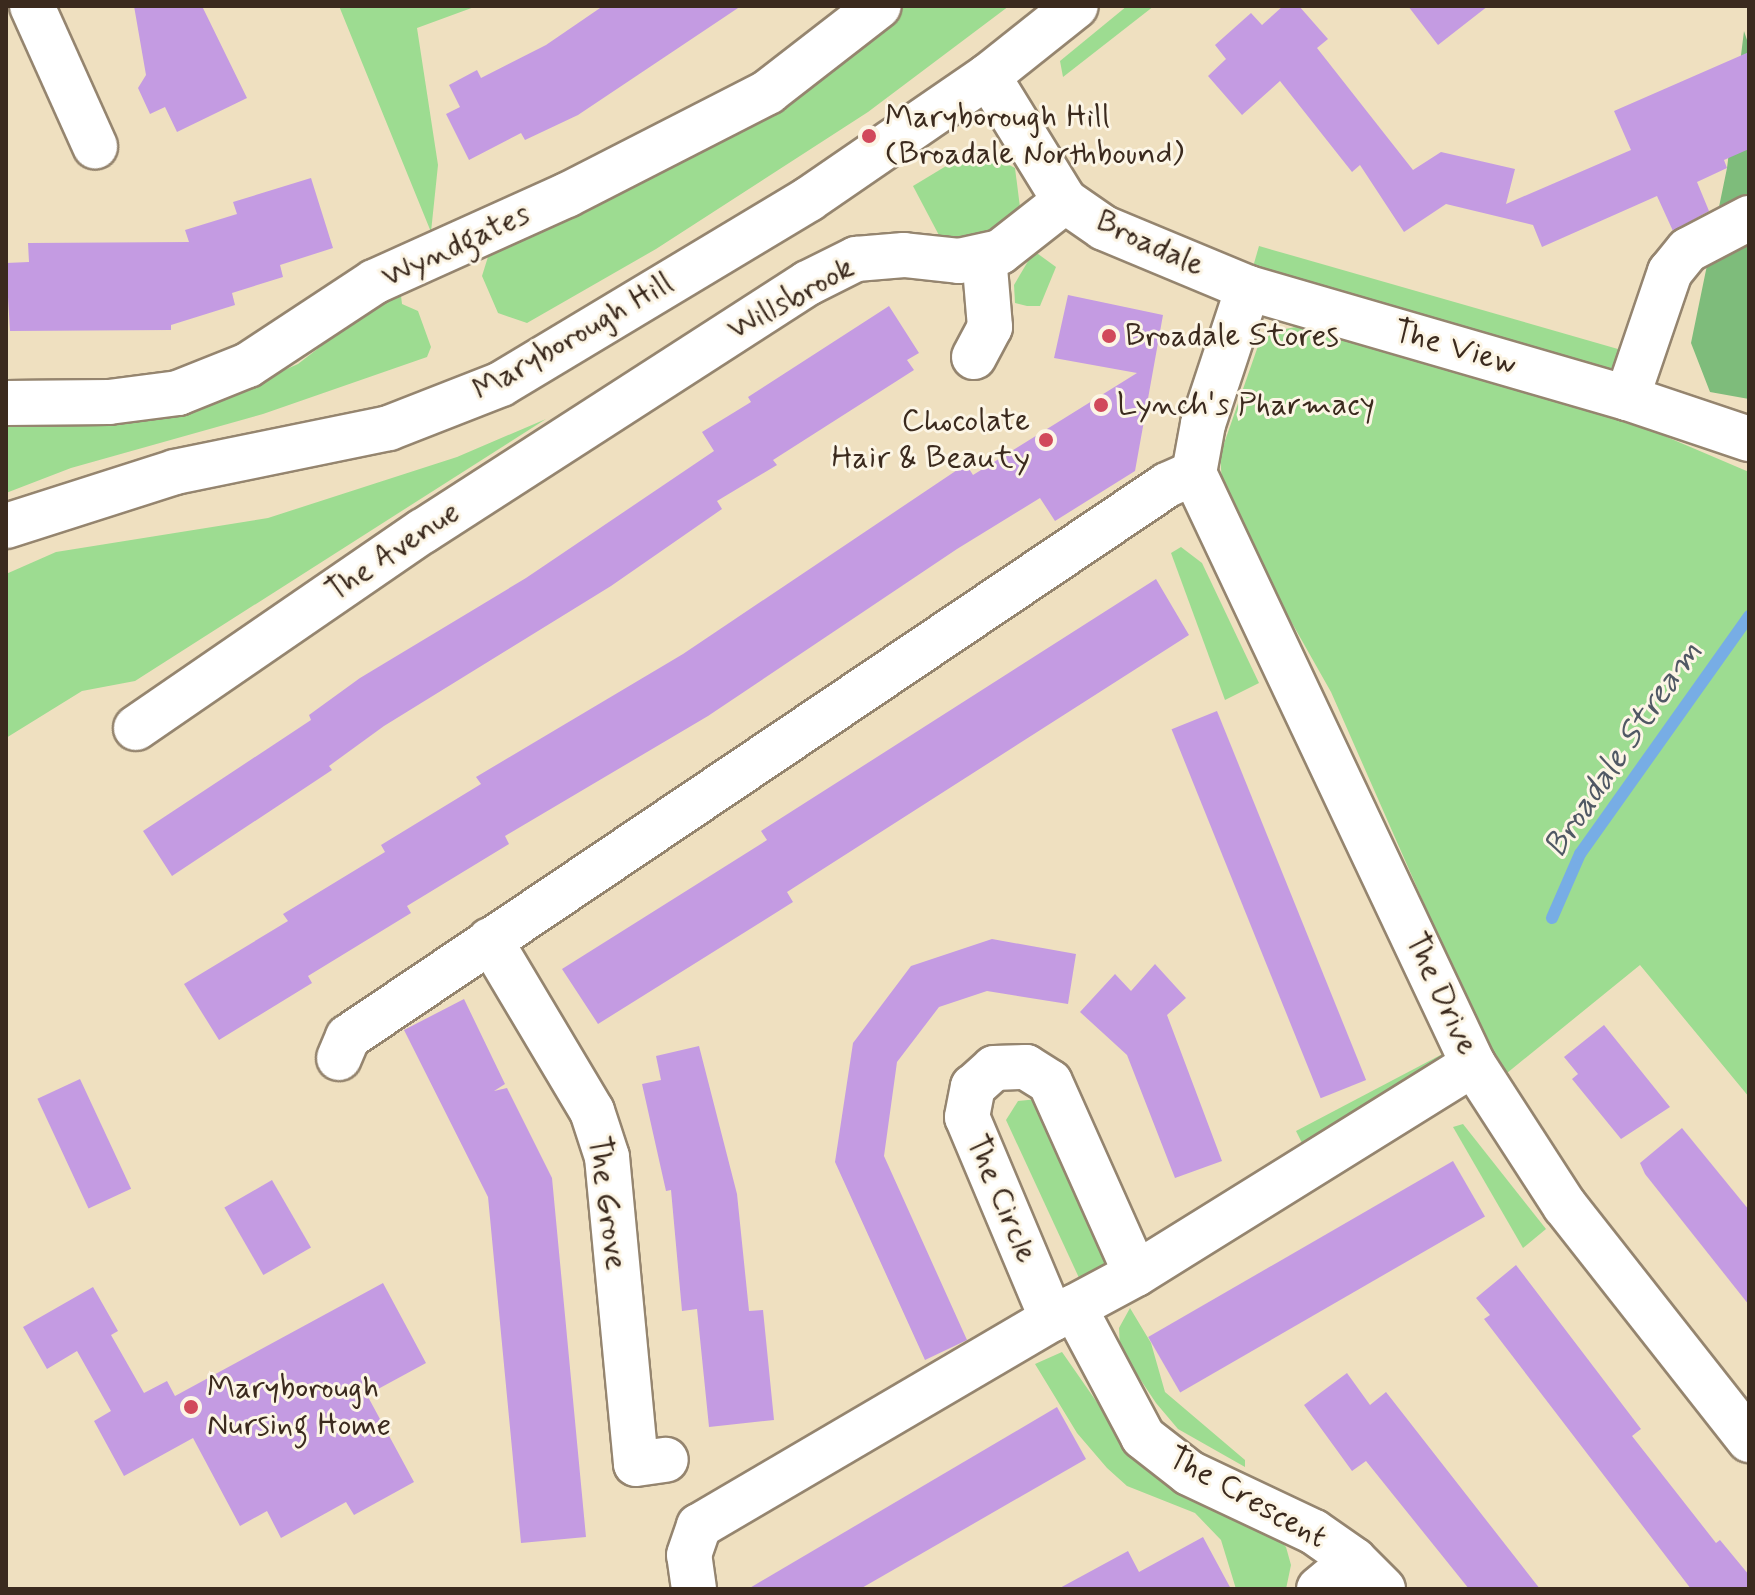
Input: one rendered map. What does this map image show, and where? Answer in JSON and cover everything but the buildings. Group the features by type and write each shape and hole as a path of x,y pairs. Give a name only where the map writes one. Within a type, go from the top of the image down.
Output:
{"street":[{"path":"32,6 95,146"},
{"name":"Wyndgates","path":"6,403 109,402 178,393 248,365 374,282 567,195 768,92 879,6"},
{"name":"Maryborough Hill","path":"6,526 175,472 389,428 501,384 809,199 988,76 1076,6"},
{"name":"Broadale","path":"988,76 1065,201 1104,228 1266,293"},
{"name":"Willsbrook","path":"654,381 808,283 856,259 904,255 959,261 1000,252 1065,201"},
{"path":"1627,398 1670,272 1688,250 1749,218"},
{"path":"974,357 990,327 984,256"},
{"path":"339,1058 348,1037 1167,485 1201,488 1203,424 1266,293"},
{"name":"The View","path":"1266,293 1627,398 1749,439"},
{"name":"The Avenue","path":"136,728 423,531 654,381"},
{"name":"The Drive","path":"1201,488 1473,1064 1565,1206 1749,1440"},
{"name":"The Grove","path":"490,940 592,1111 607,1157 636,1464 666,1460"},
{"path":"694,1589 689,1555 699,1526 1063,1313 1136,1274 1473,1064"},
{"name":"The Circle","path":"1063,1313 967,1117 973,1087 994,1068 1026,1067 1050,1082 1136,1274"},
{"name":"The Crescent","path":"1063,1313 1143,1437 1189,1473 1314,1532 1368,1574"},
{"name":"The Crescent","path":"1319,1589 1368,1574"}],"green space":[{"path":"339,6 477,6 417,28 438,165 431,232"},
{"path":"903,6 1009,6 868,112 656,249 527,323 498,313 482,276 492,244 647,180 777,106"},
{"path":"1127,6 1154,6 1063,77 1060,61"},
{"path":"1744,31 1749,46 1749,399 1710,392 1691,343 1727,168"},
{"path":"976,148 1015,168 1021,215 1011,233 942,241 913,186"},
{"path":"1259,246 1640,355 1628,396 1247,287"},
{"path":"1034,251 1056,267 1040,306 1027,306 1015,303 1014,285"},
{"path":"401,296 402,304 418,311 431,347 427,357 263,414 71,468 6,493 6,422 196,409 298,364 365,312 388,297"},
{"path":"1296,327 1620,417 1749,472 1749,1097 1640,965 1507,1073 1477,1024 1331,692 1275,593 1222,482 1220,455 1258,346 1274,331"},
{"path":"546,419 135,681 82,691 6,738 6,574 56,552 268,518 457,457"},
{"path":"1181,547 1202,563 1259,683 1225,700 1171,553"},
{"path":"1452,1049 1454,1056 1306,1151 1296,1131"},
{"path":"1038,1099 1115,1264 1080,1280 1006,1120 1018,1101"},
{"path":"1463,1124 1546,1229 1523,1248 1453,1127"},
{"path":"1130,1308 1151,1343 1165,1392 1245,1460 1245,1467 1178,1429 1156,1403 1120,1349 1119,1328"},
{"path":"1062,1352 1126,1444 1197,1498 1231,1517 1272,1531 1286,1547 1291,1565 1286,1589 1236,1589 1221,1540 1195,1513 1127,1486 1107,1468 1077,1433 1035,1364"}],"waterway":[{"name":"Broadale Stream","path":"1552,918 1580,854 1749,616"}],"place":[{"name":"Maryborough Hill (Broadale Northbound)","path":"869,136"},
{"name":"Broadale Stores","path":"1109,336"},
{"name":"Lynch's Pharmacy","path":"1101,405"},
{"name":"Chocolate Hair & Beauty","path":"1046,440"},
{"name":"Maryborough Nursing Home","path":"191,1407"}]}
